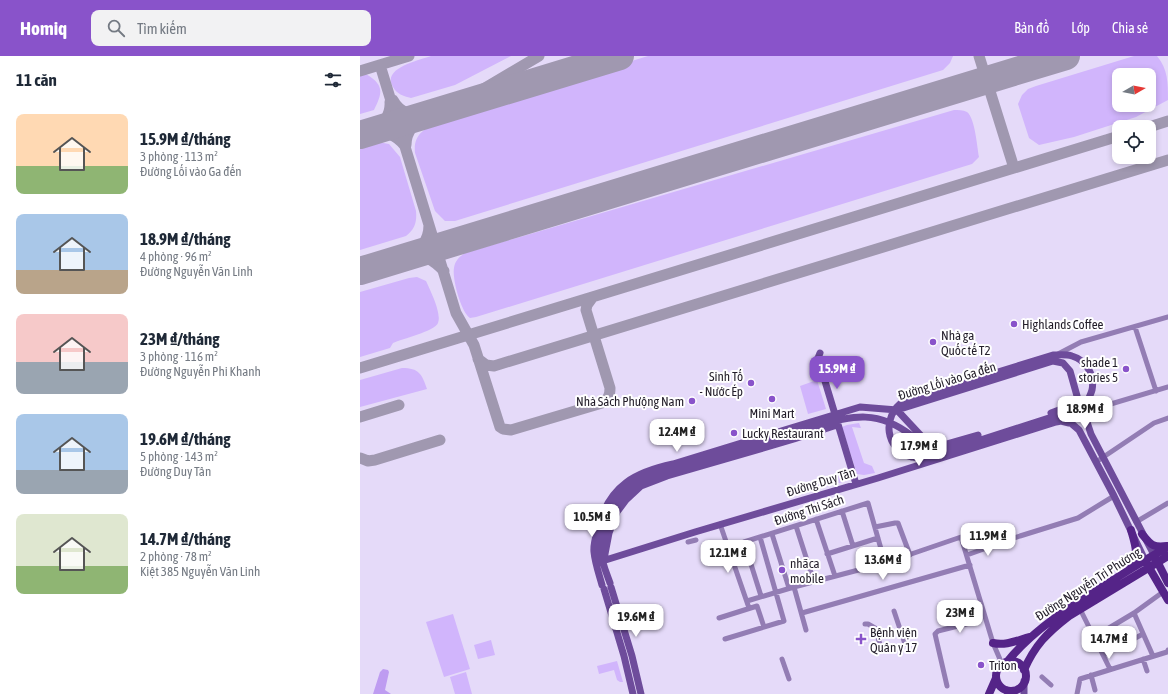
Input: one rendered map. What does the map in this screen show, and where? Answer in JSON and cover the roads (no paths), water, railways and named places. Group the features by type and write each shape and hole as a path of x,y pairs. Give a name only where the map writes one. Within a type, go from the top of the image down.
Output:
{"main road":[{"path":"1128,570 1135,561 1136,557 1136,550 1131,530"},
{"path":"1142,534 1151,545 1160,547 1168,546"},
{"name":"Đường Nguyễn Tri Phương","path":"1024,670 1035,648 1046,635 1069,616 1149,568 1168,546"},
{"path":"1168,557 1165,571 1168,578"},
{"name":"Đường Nguyễn Tri Phương","path":"1004,663 1031,637 1062,612 1145,560 1168,557"},
{"path":"1156,559 1168,583"},
{"path":"1145,560 1168,600"},
{"path":"1130,580 1144,575 1155,577"},
{"path":"993,643 1008,644 1031,637"},
{"path":"989,694 996,678 997,670 1004,663 1016,663 1024,670 1025,677 1022,685 1016,690 1007,693 1000,686 996,678"}],"street":[{"path":"1044,362 1081,342 1168,317"},
{"path":"1135,327 1156,391"},
{"path":"820,353 818,358 856,484"},
{"path":"1067,407 1064,412 1069,422 1075,424 1081,422 1083,411 1092,389 1091,374 1088,367 1073,356 1053,355 904,401 896,407 893,412 889,423 889,431 894,445 900,451 917,458 934,455 1055,416 1062,417 1079,430 1114,496 1145,560"},
{"name":"Đường Lối vào Ga đến","path":"600,562 594,546 602,514 621,486 632,478 654,468 673,464 860,407 897,410 1044,362 1058,362 1067,367 1070,371 1087,426 1156,559"},
{"path":"925,446 1063,410 1074,405 1083,411 1168,387"},
{"path":"897,410 924,438 925,446 932,461"},
{"path":"633,694 617,620 600,562 600,549 608,517 621,495 642,480 702,460 830,422 860,417 880,419 897,424 925,446"},
{"path":"1096,462 1154,423 1168,418"},
{"name":"Đường Duy Tân","path":"600,562 1056,422 1069,422"},
{"path":"600,562 617,512 626,500 641,486 662,478 837,425"},
{"path":"966,555 1078,518 1114,496"},
{"name":"Đường Thi Sách","path":"762,596 744,542 868,502 874,527"},
{"path":"1136,522 1168,503"},
{"path":"842,511 852,546"},
{"path":"816,519 835,576"},
{"path":"885,563 874,527 895,523 898,524 910,555"},
{"path":"720,524 749,608"},
{"path":"796,526 814,582"},
{"path":"772,534 802,613 806,630"},
{"path":"747,601 792,587 885,563 961,537 993,643 1004,663"},
{"path":"725,639 784,621 777,592 760,538"},
{"path":"827,554 878,538"},
{"path":"688,542 696,540"},
{"path":"802,613 970,565"},
{"path":"1094,637 1134,614 1163,592"},
{"path":"719,618 757,606 764,627"},
{"path":"1080,609 1110,669"},
{"path":"894,611 905,644"},
{"path":"1134,614 1153,656"},
{"path":"617,620 632,656 641,694"},
{"path":"947,686 935,634 938,631 978,620"},
{"path":"865,624 875,628 882,651"},
{"path":"1103,655 1143,634"},
{"path":"1077,694 1080,679 1153,656 1168,653"},
{"path":"782,659 789,679"},
{"path":"1143,659 1147,671"},
{"path":"1091,675 1095,690"},
{"path":"1042,677 1051,685"},
{"path":"1024,681 1024,694"}],"place":[{"name":"Highlands Coffee","path":"1014,324"},
{"name":"Nhà ga Quốc tế T2","path":"933,342"},
{"name":"shade 1 stories 5","path":"1126,369"},
{"name":"Sinh Tố - Nước Ép","path":"751,383"},
{"name":"Mini Mart","path":"772,399"},
{"name":"Nhà Sách Phưộng Nam","path":"692,401"},
{"name":"Lucky Restaurant","path":"734,433"},
{"name":"nhãca mobile","path":"782,570"},
{"name":"Bệnh viện Quân y 17","path":"861,639"},
{"name":"Triton","path":"981,665"}]}
